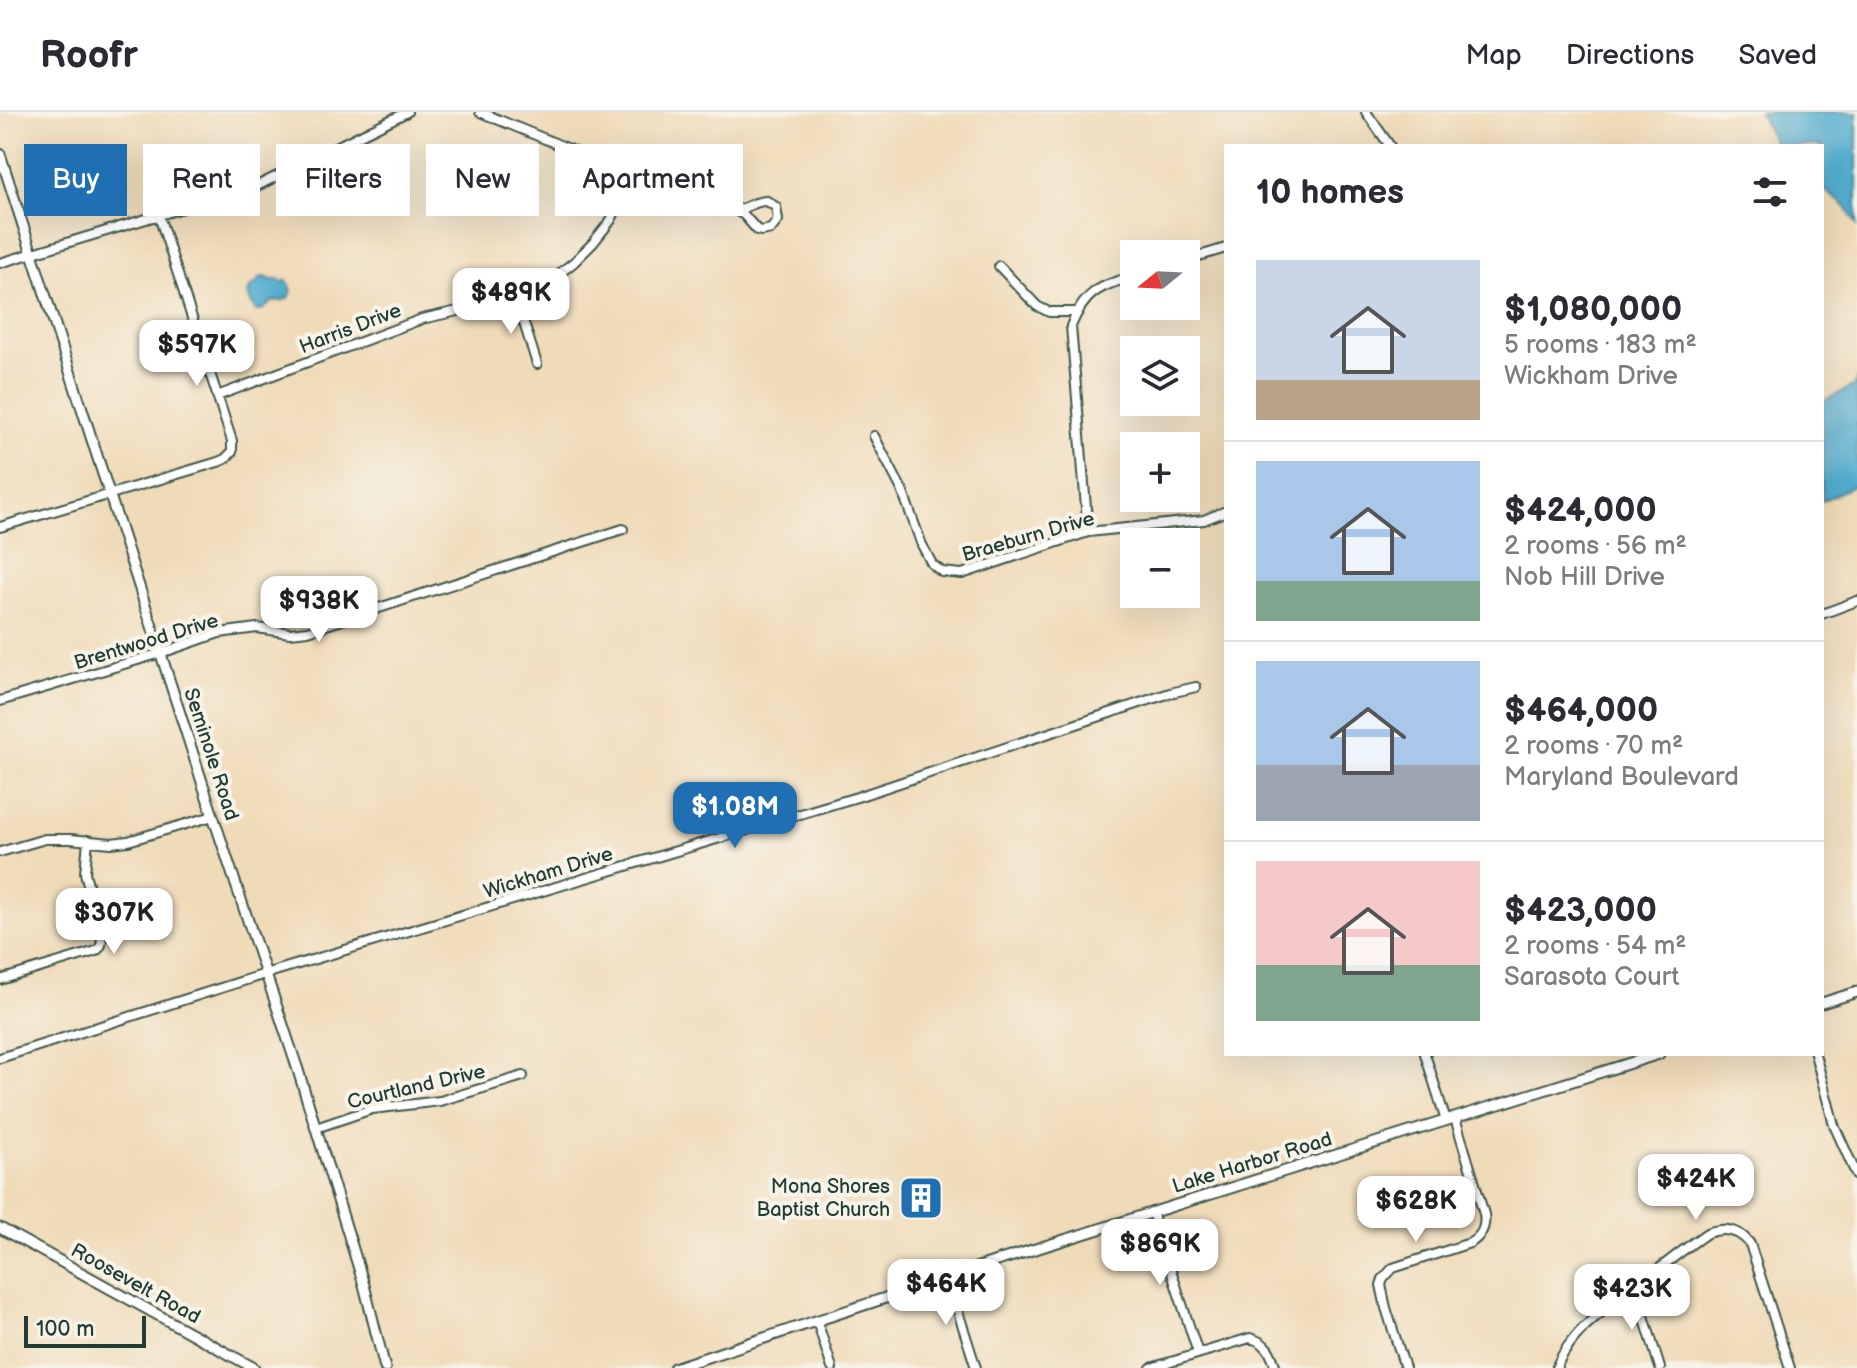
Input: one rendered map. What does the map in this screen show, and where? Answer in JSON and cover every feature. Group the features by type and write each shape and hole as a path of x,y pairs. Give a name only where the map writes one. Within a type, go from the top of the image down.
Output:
{"street":[{"path":"260,185 407,112"},
{"path":"480,112 502,116 562,144"},
{"path":"1366,112 1389,144"},
{"name":"Seminole Road","path":"0,154 298,1070 364,1285 385,1368"},
{"path":"767,201 776,207 778,220 771,229 762,231 755,229 744,215 735,210 767,201"},
{"path":"0,263 159,216 232,441 232,452 218,462 0,527"},
{"name":"Harris Drive","path":"217,396 422,319 516,298 555,277 574,262 613,216"},
{"path":"1200,256 1224,249"},
{"path":"999,266 1037,306 1049,312 1077,312"},
{"path":"1088,532 1071,326 1085,299 1103,285 1120,280"},
{"path":"516,298 537,364"},
{"name":"Braeburn Drive","path":"874,436 902,490 927,555 942,572 962,574 1088,532 1204,520 1224,512"},
{"name":"Brentwood Drive","path":"0,701 219,633 257,628 290,633 308,631 623,529"},
{"path":"1824,613 1857,601"},
{"name":"Wickham Drive","path":"0,1058 265,974 857,797 1196,687"},
{"path":"0,852 45,839 111,843 128,841 213,816"},
{"path":"0,980 101,948 101,933 85,873 88,840"},
{"path":"1824,1002 1857,992"},
{"path":"1405,1368 1386,1308 1381,1285 1383,1279 1393,1268 1470,1243 1480,1236 1485,1226 1484,1214 1426,1056"},
{"name":"Lake Harbor Road","path":"674,1368 701,1364 947,1277 1653,1056"},
{"path":"1816,1056 1834,1125 1857,1176"},
{"name":"Courtland Drive","path":"316,1128 372,1109 440,1101 523,1076"},
{"path":"1152,1212 1198,1353"},
{"name":"Roosevelt Road","path":"0,1228 254,1368"},
{"path":"1556,1368 1567,1345 1608,1306 1707,1233 1724,1229 1739,1233 1750,1244 1790,1368"},
{"path":"947,1277 976,1368"},
{"path":"1635,1287 1660,1368"},
{"path":"817,1321 832,1368"},
{"path":"1151,1368 1250,1338 1268,1347 1276,1368"}],"water":[{"path":"1759,112 1857,112 1857,225 1845,206 1824,190 1824,144 1775,144"},
{"path":"258,278 279,279 283,283 286,280 291,292 285,300 274,301 256,311 248,294"},
{"path":"1857,377 1857,484 1824,500 1824,401 1855,385"}],"place":[{"name":"Mona Shores Baptist Church","path":"921,1198"}]}
